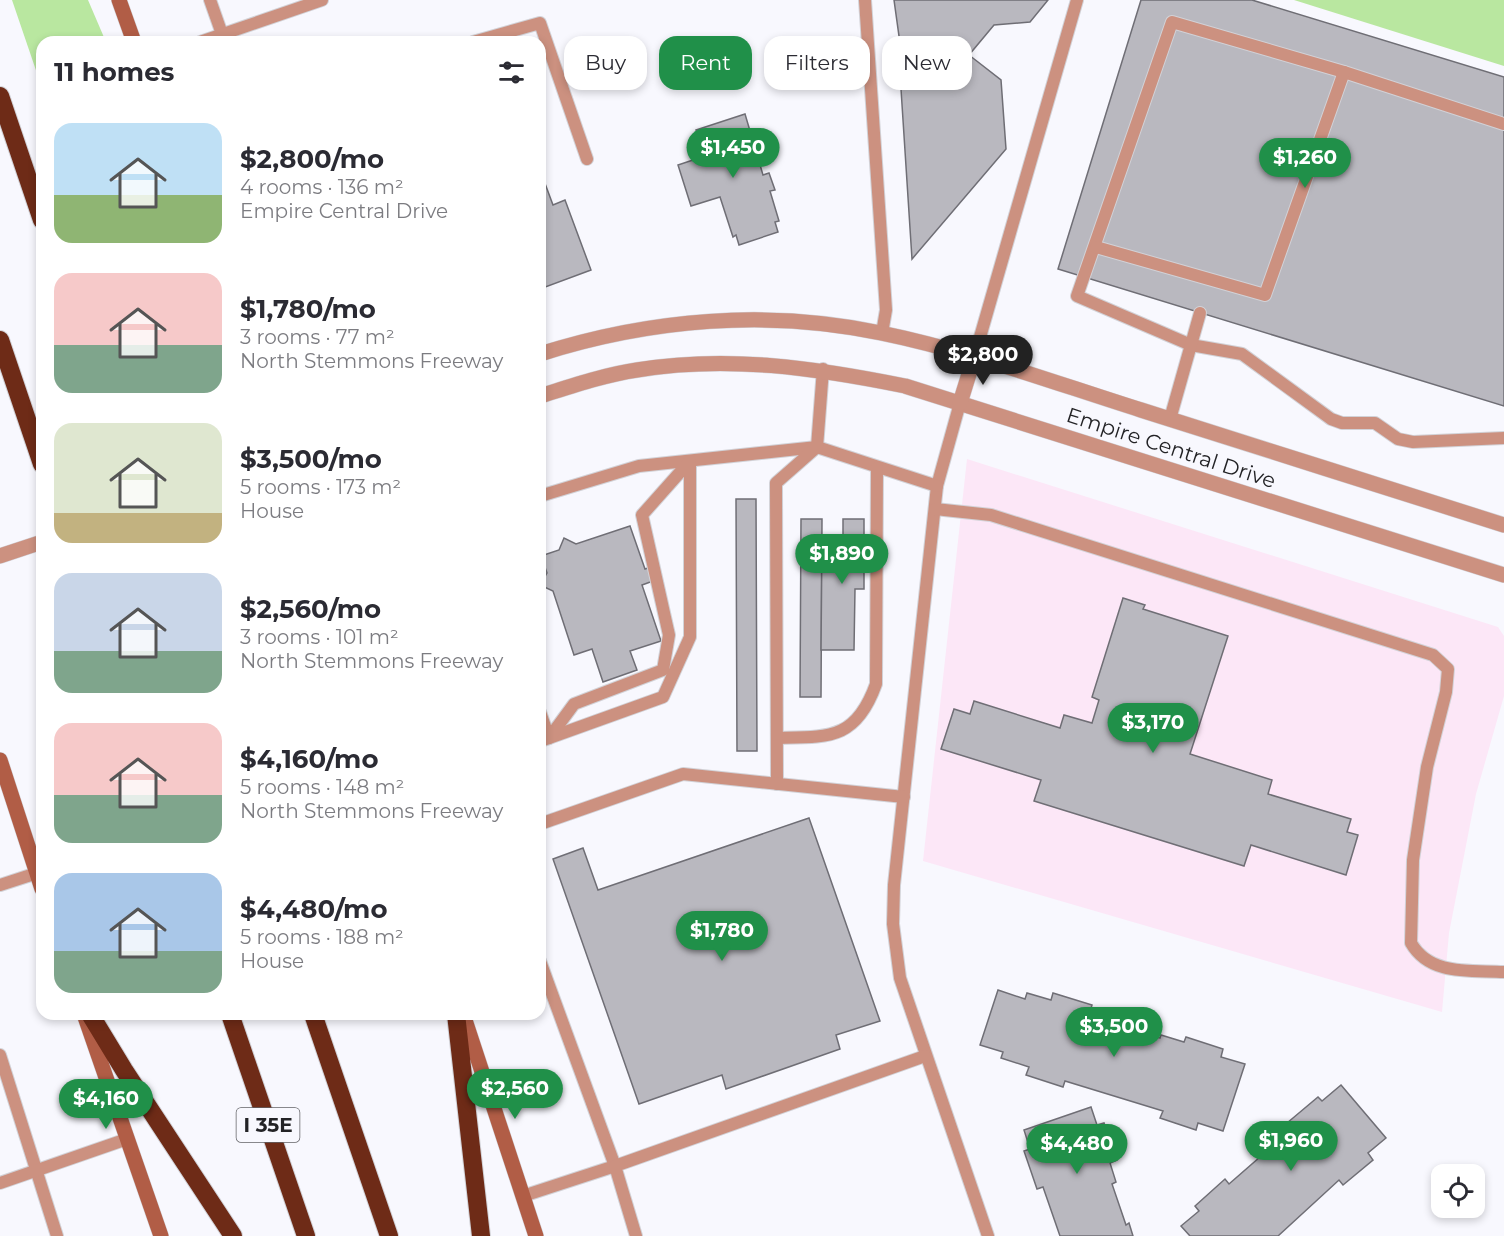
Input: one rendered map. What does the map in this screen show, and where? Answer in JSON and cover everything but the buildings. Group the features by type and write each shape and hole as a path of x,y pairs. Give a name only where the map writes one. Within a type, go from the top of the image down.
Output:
{"highway":[{"path":"0,96 36,202"},
{"path":"0,340 36,447"},
{"path":"94,1020 233,1236"},
{"name":"I 35E","path":"232,1020 306,1236"},
{"path":"315,1020 389,1236"},
{"path":"457,1020 481,1236"}],"main road":[{"path":"119,0 133,36"},
{"path":"0,760 3,778 36,870"},
{"path":"86,1020 160,1236"},
{"path":"465,1020 536,1236"}],"street":[{"name":"Empire Central Drive","path":"546,352 583,340 644,328 717,321 803,322 882,333 974,358 1504,525"},
{"path":"960,403 974,358"},
{"name":"Empire Central Drive","path":"546,394 637,370 697,363 757,364 823,369 905,386 1504,575"},
{"path":"0,556 36,544"}],"lane":[{"path":"210,0 222,34"},
{"path":"216,36 322,0"},
{"path":"865,0 886,310 882,333"},
{"path":"974,358 1077,0"},
{"path":"1504,124 1344,72 1172,22 1096,247 1077,296 1191,345 1242,354 1331,419 1342,423 1367,421 1398,439 1413,442 1504,438"},
{"path":"494,36 540,23 544,36"},
{"path":"546,40 587,159"},
{"path":"1096,247 1265,295 1344,72"},
{"path":"1170,419 1200,313"},
{"path":"777,784 776,483 817,447 823,369"},
{"path":"960,403 937,486 894,885 893,924 900,978 988,1236"},
{"path":"546,494 639,466 817,447 937,486"},
{"path":"546,740 663,698 690,637 690,461"},
{"path":"546,739 574,704 663,670 669,635 642,514 690,461"},
{"path":"777,738 823,737 840,731 860,718 869,703 876,684 877,468"},
{"path":"935,509 991,515 1433,655 1448,669 1446,692 1427,767 1413,860 1411,943 1428,963 1440,968 1504,972"},
{"path":"546,822 683,774 904,797"},
{"path":"0,885 36,873"},
{"path":"546,977 615,1166 636,1236"},
{"path":"0,1055 4,1080 57,1236"},
{"path":"523,1196 615,1166 925,1056"},
{"path":"0,1184 127,1139"}],"shaded area":[{"path":"967,459 1498,627 1504,636 1504,696 1476,794 1449,933 1442,1012 923,861"}],"green space":[{"path":"12,0 88,0 103,36 36,36 36,70"},
{"path":"1294,0 1504,0 1504,66"}]}
